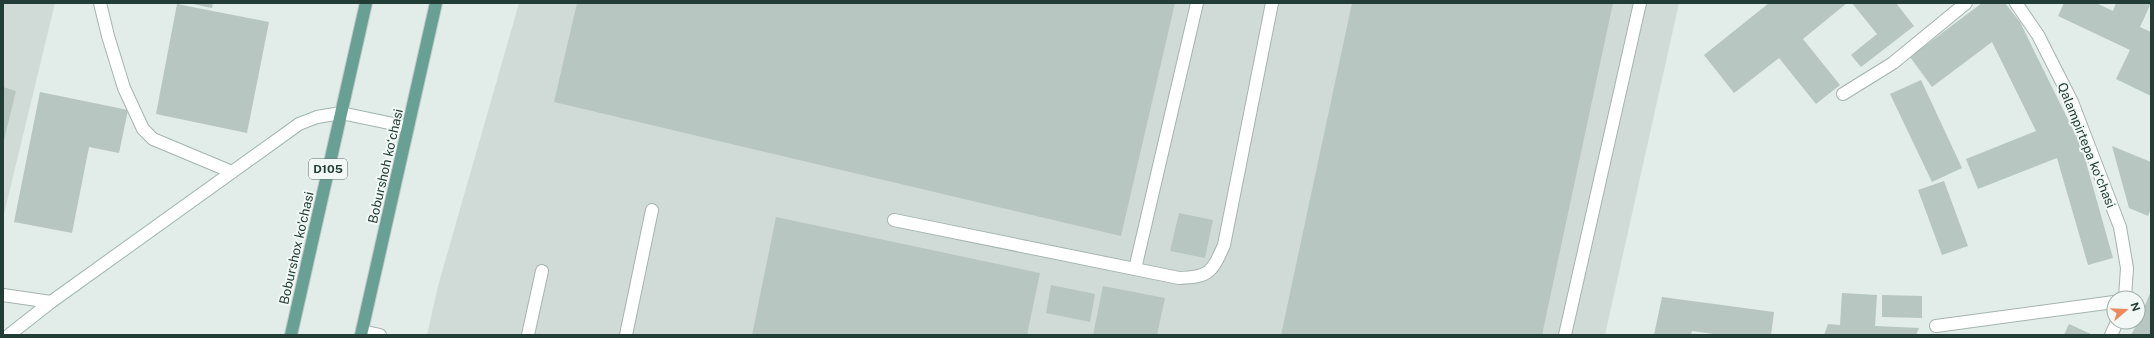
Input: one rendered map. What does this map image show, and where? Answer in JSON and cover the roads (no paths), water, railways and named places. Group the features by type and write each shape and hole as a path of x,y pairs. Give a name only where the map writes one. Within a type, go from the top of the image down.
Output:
{"main road":[{"path":"100,3 108,36 124,88 142,129 153,139 232,172"},
{"name":"Boburshox ko'chasi","path":"291,335 366,3"},
{"name":"Boburshoh koʻchasi","path":"361,333 436,3"},
{"path":"1135,269 1197,3"},
{"path":"894,220 1179,278 1199,278 1214,268 1224,245 1272,3"},
{"path":"1565,335 1640,3"},
{"path":"1843,94 1893,63 1966,3"},
{"name":"Qalampirtepa koʻchasi","path":"2016,3 2038,35 2072,102 2120,227 2128,268 2126,290"},
{"path":"10,335 51,302 299,124 317,117 341,113 408,126"},
{"path":"626,335 652,210"},
{"path":"528,335 542,271"},
{"path":"3,295 51,302"},
{"path":"1936,326 2106,303"},
{"path":"361,333 380,335"}]}
